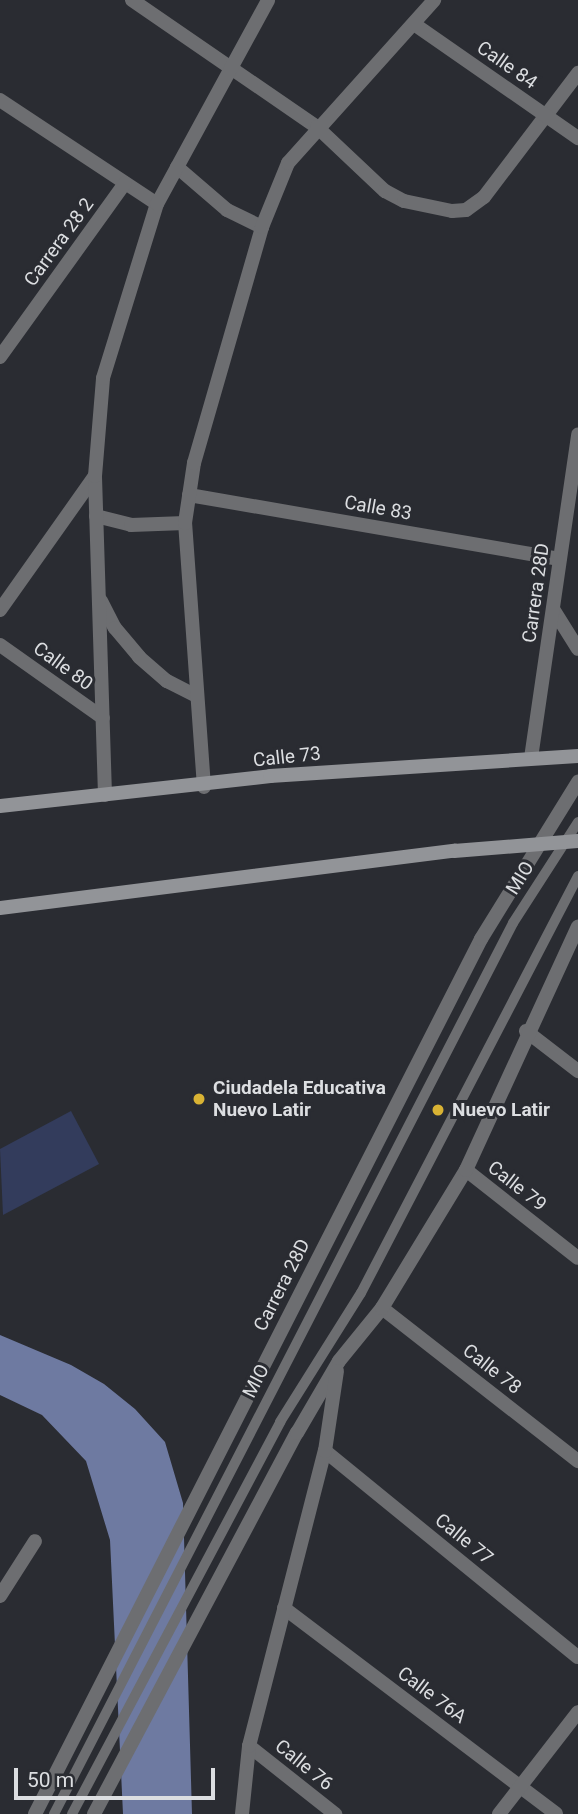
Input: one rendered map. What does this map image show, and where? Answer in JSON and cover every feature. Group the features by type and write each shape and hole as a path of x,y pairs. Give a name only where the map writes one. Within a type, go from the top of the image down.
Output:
{"main road":[{"name":"Calle 73","path":"0,806 105,794 204,787 270,776 578,756"},
{"path":"0,908 538,842 571,841"}],"street":[{"path":"132,0 230,71 317,127 385,191 425,206 466,210 484,197 578,73"},
{"path":"105,794 95,476 103,378 157,204 268,0"},
{"path":"204,787 194,695 185,523 194,463 262,227 282,173 317,127 434,0"},
{"name":"Calle 84","path":"414,24 578,138"},
{"path":"0,100 157,204"},
{"path":"177,167 227,210 262,227"},
{"name":"Carrera 28 2","path":"0,358 125,183"},
{"name":"Carrera 28D","path":"531,758 578,434"},
{"path":"0,610 95,476"},
{"name":"Calle 83","path":"189,495 560,559"},
{"path":"96,516 131,525 185,523"},
{"path":"99,596 115,628 139,657 167,681 194,695"},
{"path":"553,609 578,649"},
{"name":"Calle 80","path":"0,645 103,718"},
{"name":"Carrera 28D","path":"34,1814 481,939 538,842 578,782"},
{"path":"94,1814 217,1578 339,1361 382,1308 466,1170 526,1031 578,926"},
{"path":"526,1031 578,1071"},
{"name":"Calle 79","path":"466,1170 578,1258"},
{"name":"Calle 78","path":"382,1308 578,1461"},
{"path":"242,1814 250,1746 325,1451 339,1361"},
{"name":"Calle 77","path":"325,1451 578,1657"},
{"path":"0,1596 35,1541"},
{"name":"Calle 76A","path":"284,1608 556,1814"},
{"path":"499,1814 578,1712"},
{"name":"Calle 76","path":"250,1746 335,1814"}],"lane":[{"name":"MIO","path":"54,1814 513,923 571,841 578,822"},
{"path":"72,1814 280,1422 362,1293 578,876"}],"shaded area":[{"path":"71,1111 99,1164 3,1215 0,1149"},
{"path":"0,1335 71,1365 104,1384 135,1409 165,1442 183,1503 192,1814 123,1814 110,1540 86,1461 42,1415 0,1395"}],"place":[{"name":"Ciudadela Educativa Nuevo Latir","path":"199,1099"},
{"name":"Nuevo Latir","path":"438,1110"}]}
